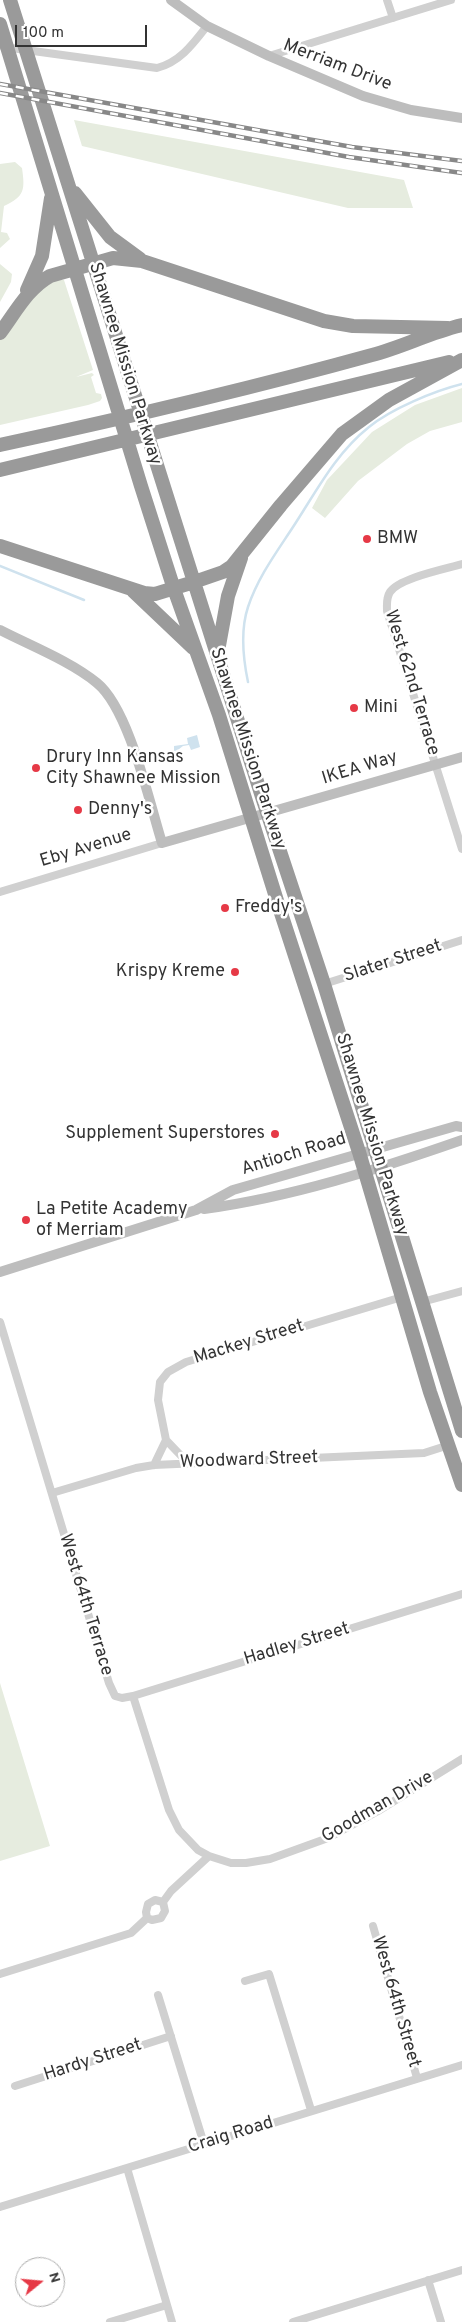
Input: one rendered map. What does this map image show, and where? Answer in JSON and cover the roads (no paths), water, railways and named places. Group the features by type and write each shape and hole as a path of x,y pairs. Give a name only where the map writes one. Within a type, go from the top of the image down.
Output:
{"highway":[{"name":"Shawnee Mission Parkway","path":"10,0 126,369 324,984 462,1431"},
{"name":"Shawnee Mission Parkway","path":"0,24 141,486 174,589 219,715 462,1485"},
{"path":"69,184 110,237 142,261"},
{"path":"22,302 42,256 52,193"},
{"path":"0,332 22,302 41,281 93,263 118,257 142,261 324,321 353,326 448,328"},
{"path":"0,445 93,425 374,355 448,328 462,325"},
{"path":"0,470 462,360"},
{"path":"0,546 132,590 155,594 223,572 232,566 342,434 390,400 462,360"},
{"path":"217,654 228,596 242,554"},
{"path":"132,590 196,650"},
{"path":"288,935 316,979 324,984"}],"main road":[{"name":"Merriam Drive","path":"172,0 207,26 268,56 363,96 411,110 462,118"},
{"path":"0,630 88,676 109,695 126,727 162,843"},
{"name":"IKEA Way","path":"268,813 462,757"},
{"name":"Eby Avenue","path":"162,843 268,813"},
{"name":"Antioch Road","path":"196,1210 234,1190 358,1152 456,1126 462,1127"},
{"name":"Antioch Road","path":"0,1272 196,1210 238,1204 364,1172 462,1140"}],"street":[{"path":"387,0 393,18"},
{"path":"268,56 450,0"},
{"path":"0,46 157,68 169,65 186,52 207,26"},
{"name":"West 62nd Terrace","path":"462,564 408,581 391,590 387,599 387,611 462,849"},
{"name":"Eby Avenue","path":"0,892 162,843"},
{"name":"Slater Street","path":"324,984 462,940"},
{"path":"422,1302 462,1291"},
{"name":"Mackey Street","path":"166,1440 158,1392 160,1382 175,1367 402,1297"},
{"name":"West 64th Terrace","path":"0,1322 109,1683 115,1696 122,1698 133,1696"},
{"path":"154,1465 166,1440 188,1463"},
{"name":"Woodward Street","path":"52,1493 136,1468 154,1465 424,1453 449,1445"},
{"name":"Hadley Street","path":"133,1696 462,1594"},
{"path":"133,1696 173,1821 185,1838 209,1856 171,1891 163,1902 165,1911 161,1918 152,1920 147,1918"},
{"name":"Goodman Drive","path":"209,1856 231,1863 246,1863 304,1848 354,1825 462,1759"},
{"path":"147,1918 148,1904 155,1900 163,1902"},
{"path":"0,1974 132,1933 147,1918"},
{"name":"West 64th Street","path":"373,1926 417,2078"},
{"path":"245,1981 270,1974 312,2110"},
{"path":"158,1995 204,2144"},
{"name":"Hardy Street","path":"14,2086 171,2036"},
{"name":"Craig Road","path":"0,2206 462,2065"},
{"path":"127,2168 172,2322"},
{"path":"293,2322 309,2320 462,2270"},
{"path":"428,2280 441,2322"},
{"path":"110,2322 167,2305"}],"water":[{"path":"197,735 200,747 191,750 189,745 183,746 174,753 174,746 188,744 187,738"}],"waterway":[{"path":"248,682 243,635 245,616 252,596 268,566 336,461 357,438 378,420 413,401 462,384"},
{"path":"0,566 84,600"}],"railway":[{"path":"0,84 352,147 462,161"},
{"path":"0,93 349,157 462,173"}],"place":[{"name":"BMW","path":"367,539"},
{"name":"Mini","path":"354,708"},
{"name":"Drury Inn Kansas City Shawnee Mission","path":"36,768"},
{"name":"Denny's","path":"78,810"},
{"name":"Freddy's","path":"225,908"},
{"name":"Krispy Kreme","path":"235,972"},
{"name":"Supplement Superstores","path":"275,1134"},
{"name":"La Petite Academy of Merriam","path":"26,1220"}]}
